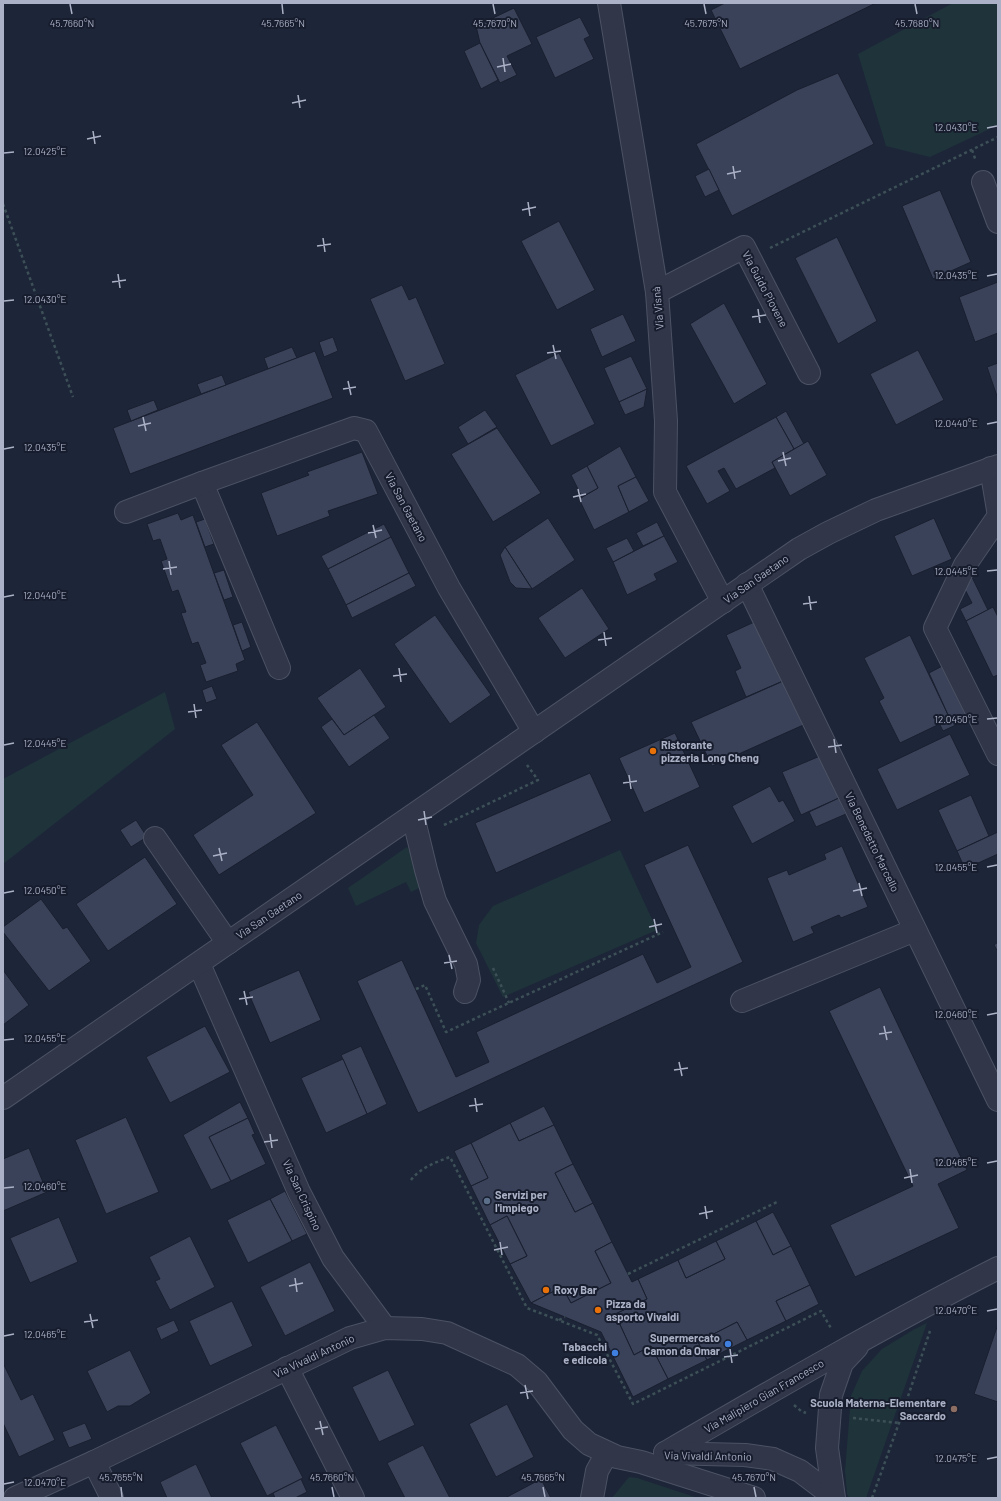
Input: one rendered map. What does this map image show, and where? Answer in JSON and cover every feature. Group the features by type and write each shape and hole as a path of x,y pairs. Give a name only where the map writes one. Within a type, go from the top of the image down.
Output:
{"street":[{"name":"Via Visnà","path":"609,3 657,292 666,421 665,492 723,602"},
{"path":"983,182 998,222"},
{"name":"Via Guido Piovene","path":"657,292 744,247 808,373"},
{"name":"Via San Gaetano","path":"126,512 354,428 366,431 449,588 534,732"},
{"path":"995,467 998,510"},
{"name":"Via San Gaetano","path":"3,1098 799,549 876,510 995,467"},
{"path":"202,483 279,668"},
{"path":"998,517 965,565 935,628 998,754"},
{"name":"Via Benedetto Marcello","path":"747,584 998,1100"},
{"path":"413,816 435,901 466,964 469,980 465,992"},
{"path":"155,838 228,943"},
{"path":"742,1002 915,930"},
{"name":"Via San Crispino","path":"199,964 296,1185 332,1258 385,1328"},
{"name":"Via Malipiero Gian Francesco","path":"665,1453 863,1339 942,1296 998,1268"},
{"name":"Via Vivaldi Antonio","path":"15,1498 94,1462 350,1338 385,1328 422,1329 447,1333 517,1365 537,1382 573,1430 589,1444 617,1457 641,1462 754,1498"},
{"name":"Via Malipiero Gian Francesco","path":"832,1497 827,1448 832,1395 842,1363 863,1339"},
{"path":"287,1368 353,1498"},
{"path":"592,1498 597,1471 607,1453"},
{"name":"Via Vivaldi Antonio","path":"641,1462 665,1453 745,1455 773,1459 800,1471 832,1497"},
{"path":"94,1462 112,1498"}],"path":[{"path":"750,258 998,137"},
{"path":"3,204 73,397"},
{"path":"440,827 538,780 526,764"},
{"path":"416,989 425,985 446,1032 663,932"},
{"path":"411,1180 415,1175 432,1164 450,1157 527,1308 597,1335 633,1404 821,1311 836,1336"},
{"path":"628,1274 777,1202"},
{"path":"872,1498 942,1296"},
{"path":"559,1320 565,1317"}],"shaded area":[{"path":"953,3 998,3 998,125 930,157 886,146 858,54"},
{"path":"165,692 175,729 3,864 3,779"},
{"path":"407,847 427,884 411,892 406,882 356,906 348,888"},
{"path":"620,850 657,930 503,997 476,943 479,925 493,906"},
{"path":"927,1323 866,1498 849,1498 847,1494 845,1471 851,1396 862,1371 882,1349"},
{"path":"629,1477 637,1478 698,1498 612,1498"}],"building":[{"path":"725,3 876,3 740,69 711,10"},
{"path":"514,8 532,44 507,56 517,75 500,83 480,43 476,26"},
{"path":"580,17 590,36 584,39 594,59 555,78 536,37"},
{"path":"480,43 498,80 481,89 464,51"},
{"path":"838,73 874,144 732,216 696,144 797,90"},
{"path":"709,169 719,190 705,197 695,176"},
{"path":"940,190 971,262 933,279 902,206"},
{"path":"559,221 595,290 557,310 521,241"},
{"path":"837,237 877,321 838,344 795,258"},
{"path":"998,282 998,333 975,342 959,297"},
{"path":"402,285 409,300 416,297 445,364 405,381 370,299"},
{"path":"724,303 767,384 734,404 690,324"},
{"path":"623,314 636,341 602,357 590,329"},
{"path":"333,337 338,351 324,357 319,342"},
{"path":"292,347 297,358 268,369 264,358"},
{"path":"918,350 944,400 896,425 870,374"},
{"path":"315,351 333,398 130,474 113,428"},
{"path":"559,353 595,424 551,446 515,375"},
{"path":"631,356 647,389 619,402 604,368"},
{"path":"998,363 998,399 987,367"},
{"path":"222,375 226,385 201,394 197,384"},
{"path":"647,389 644,407 625,415 619,402"},
{"path":"154,400 158,410 131,421 127,410"},
{"path":"485,410 497,427 468,444 458,427"},
{"path":"786,411 804,444 794,449 776,417"},
{"path":"776,417 794,449 772,462 775,468 736,489 724,468 718,471 730,491 707,504 686,466"},
{"path":"497,428 541,493 493,522 451,454"},
{"path":"808,441 827,475 790,496 772,462"},
{"path":"620,446 636,477 618,486 629,512 594,530 579,499 598,488 587,466"},
{"path":"362,452 378,494 328,511 330,516 277,536 261,493 309,475 307,472"},
{"path":"587,466 598,488 582,497 571,475"},
{"path":"636,477 649,501 629,512 618,486"},
{"path":"178,513 181,520 193,515 245,660 236,664 238,671 206,682 200,665 206,663 198,642 192,644 181,613 186,612 178,590 172,592 161,561 167,559 160,539 153,541 147,524"},
{"path":"548,518 575,560 532,589 505,547"},
{"path":"934,518 952,559 912,576 894,536"},
{"path":"205,519 214,544 205,547 196,522"},
{"path":"657,522 664,536 643,546 636,533"},
{"path":"384,524 391,537 328,569 321,556"},
{"path":"664,536 678,562 654,574 657,580 627,595 613,562"},
{"path":"391,537 409,573 346,605 328,569"},
{"path":"627,538 634,551 613,562 606,548"},
{"path":"505,547 532,589 516,588 510,582 500,555"},
{"path":"224,570 233,597 224,600 214,573"},
{"path":"409,573 416,586 352,618 346,605"},
{"path":"970,573 988,610 966,621 960,609 972,603 959,578"},
{"path":"582,588 609,629 565,658 538,618"},
{"path":"993,607 998,617 998,675 993,677 966,621"},
{"path":"435,615 491,695 450,724 394,644"},
{"path":"763,618 790,678 746,697 735,671 741,668 726,635"},
{"path":"242,622 251,647 242,651 233,625"},
{"path":"910,635 950,719 900,743 879,701 884,698 864,658"},
{"path":"948,663 975,716 943,731 939,723 950,719 929,673"},
{"path":"360,668 386,707 344,735 317,698"},
{"path":"790,678 810,722 712,766 691,722"},
{"path":"212,686 217,699 206,703 202,690"},
{"path":"374,715 390,738 349,767 321,727 332,719 344,735"},
{"path":"257,722 316,813 219,875 193,835 253,795 221,745"},
{"path":"675,733 700,787 644,813 619,758"},
{"path":"950,734 970,775 897,810 877,769"},
{"path":"820,756 839,798 801,815 782,772"},
{"path":"590,773 612,821 496,873 475,823"},
{"path":"770,786 779,802 783,800 795,821 752,844 732,806"},
{"path":"971,795 989,836 957,851 938,810"},
{"path":"839,798 846,814 816,827 809,812"},
{"path":"136,820 147,837 131,847 120,830"},
{"path":"998,832 998,854 965,869 957,851"},
{"path":"688,845 743,962 418,1113 357,981 402,960 456,1077 489,1062 476,1032 643,954 657,983 691,967 644,865"},
{"path":"842,846 868,907 841,918 839,915 811,927 814,933 793,942 767,878 787,870 789,875 826,859 824,854"},
{"path":"145,857 177,904 108,951 76,904"},
{"path":"41,899 63,929 67,927 91,961 49,991 3,932 3,927"},
{"path":"998,942 998,952 994,945"},
{"path":"3,970 29,1005 3,1025"},
{"path":"299,970 321,1020 270,1043 248,992"},
{"path":"880,987 967,1170 938,1184 959,1228 855,1277 830,1225 913,1186 829,1011"},
{"path":"205,1026 230,1072 170,1103 146,1057"},
{"path":"361,1046 387,1104 367,1114 341,1055"},
{"path":"343,1059 367,1114 326,1133 301,1078"},
{"path":"240,1102 248,1118 209,1137 231,1181 211,1190 183,1135"},
{"path":"544,1106 554,1125 519,1141 510,1123"},
{"path":"126,1117 159,1192 106,1214 75,1140"},
{"path":"248,1118 255,1134 252,1135 266,1164 231,1181 209,1137"},
{"path":"510,1123 519,1141 554,1125 573,1164 555,1173 575,1212 593,1203 612,1242 595,1251 611,1283 571,1303 562,1287 531,1303 510,1264 527,1256 507,1216 490,1225 471,1186 488,1178 471,1143"},
{"path":"471,1143 488,1178 471,1186 454,1151"},
{"path":"29,1148 47,1192 3,1211 3,1159"},
{"path":"573,1164 593,1203 575,1212 555,1173"},
{"path":"285,1191 307,1234 292,1241 270,1199"},
{"path":"270,1199 292,1241 248,1263 227,1220"},
{"path":"773,1212 791,1246 773,1255 756,1221"},
{"path":"507,1216 527,1256 510,1264 490,1225"},
{"path":"59,1217 78,1262 30,1283 10,1238"},
{"path":"756,1221 773,1255 791,1246 810,1285 776,1301 786,1321 747,1340 737,1322 698,1342 707,1360 668,1379 651,1346 634,1355 615,1314 647,1299 638,1279 678,1260 686,1278 725,1259 716,1241"},
{"path":"190,1236 215,1287 170,1310 155,1281 160,1279 149,1257"},
{"path":"716,1241 725,1259 686,1278 678,1260"},
{"path":"612,1242 632,1282 638,1279 647,1299 615,1314 634,1355 651,1346 668,1379 633,1397 601,1332 531,1303 562,1287 571,1303 611,1283 595,1251"},
{"path":"310,1262 335,1311 285,1336 260,1287"},
{"path":"810,1285 819,1304 786,1321 776,1301"},
{"path":"232,1301 253,1346 210,1366 189,1321"},
{"path":"174,1320 179,1331 161,1340 156,1328"},
{"path":"737,1322 747,1340 707,1360 698,1342"},
{"path":"998,1324 998,1402 974,1394"},
{"path":"130,1350 151,1393 130,1406 118,1406 107,1412 87,1371"},
{"path":"3,1363 21,1400 33,1394 55,1440 19,1457 3,1423"},
{"path":"388,1370 415,1425 379,1442 352,1387"},
{"path":"507,1404 534,1457 496,1477 469,1424"},
{"path":"85,1423 92,1439 69,1448 62,1432"},
{"path":"276,1425 303,1478 267,1496 240,1443"},
{"path":"423,1445 450,1498 405,1498 387,1463"},
{"path":"196,1464 212,1498 167,1498 160,1482"},
{"path":"301,1479 307,1492 295,1498 275,1498 273,1493"},
{"path":"541,1479 551,1498 505,1498"}],"place":[{"name":"Ristorante pizzeria Long Cheng","path":"653,751"},
{"name":"Servizi per l'impiego","path":"487,1201"},
{"name":"Roxy Bar","path":"546,1290"},
{"name":"Pizza da asporto Vivaldi","path":"598,1310"},
{"name":"Supermercato Camon da Omar","path":"728,1344"},
{"name":"Tabacchi e edicola","path":"615,1353"},
{"name":"Scuola Materna-Elementare Saccardo","path":"954,1409"}]}
